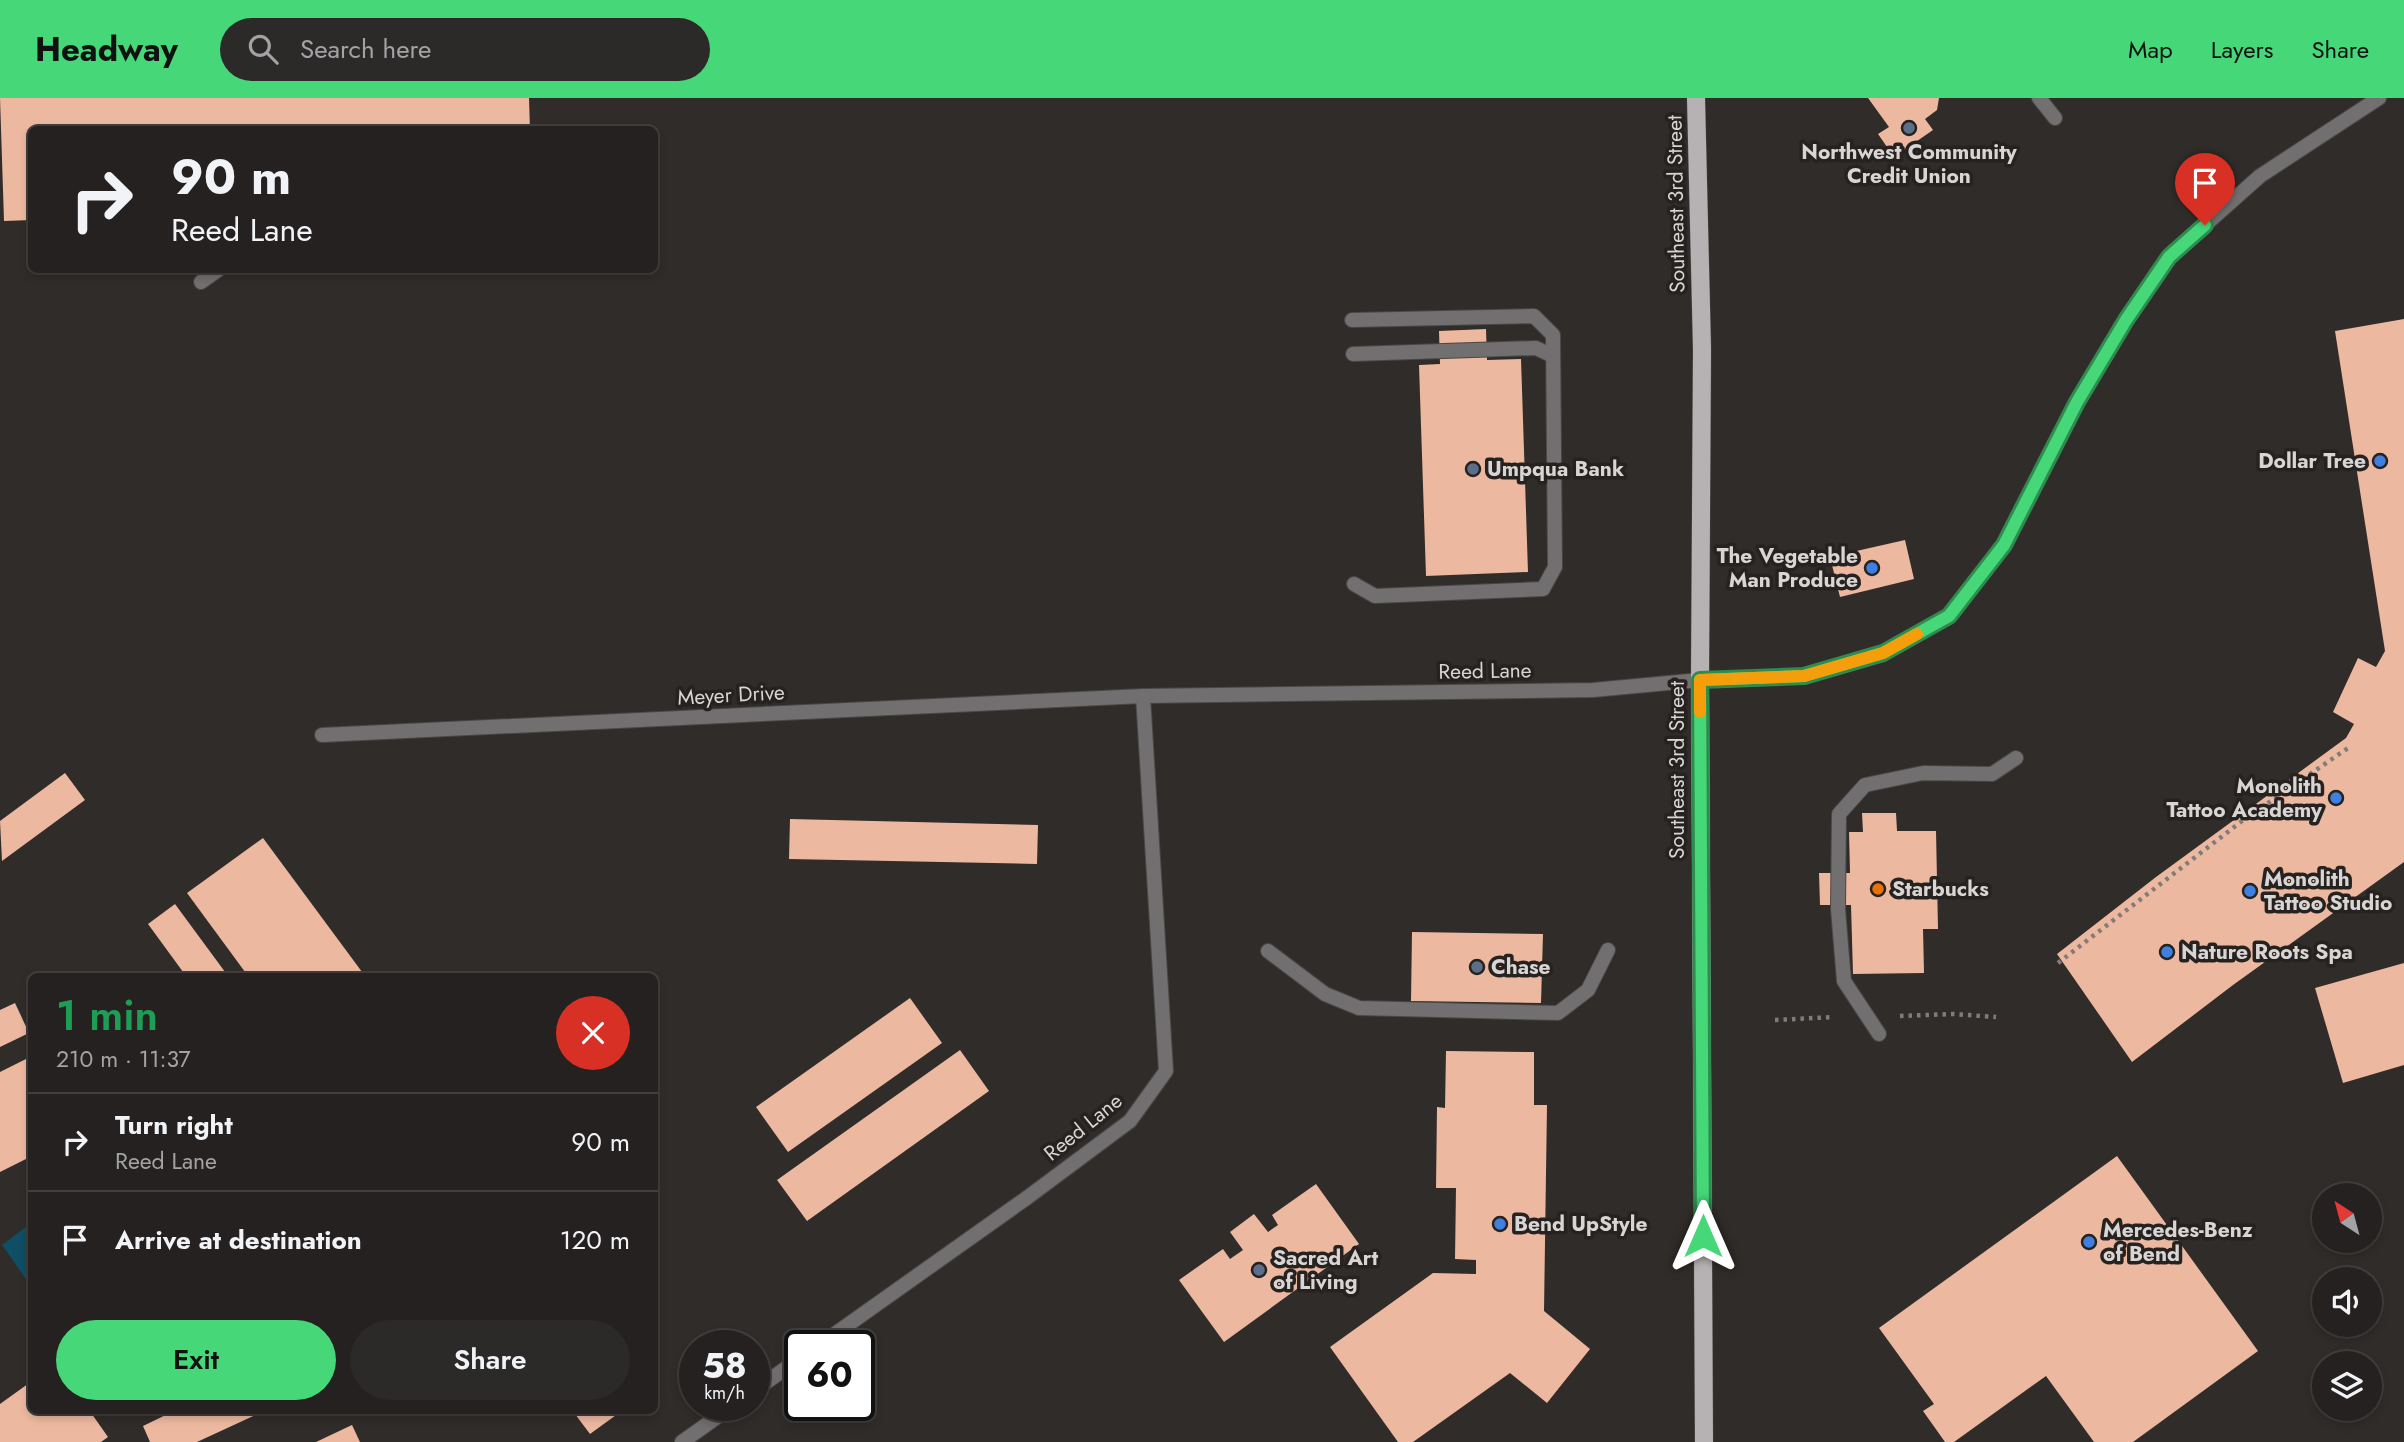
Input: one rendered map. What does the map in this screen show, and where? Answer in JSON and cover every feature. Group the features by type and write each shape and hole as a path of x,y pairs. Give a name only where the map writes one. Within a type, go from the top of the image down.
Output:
{"main road":[{"name":"Southeast 3rd Street","path":"1696,98 1702,349 1700,680 1704,1442"}],"street":[{"path":"2039,98 2055,118"},
{"name":"Reed Lane","path":"841,1330 1130,1121 1166,1071 1143,696 1593,690 1700,680 1804,676 1883,653 1949,616 2004,545 2077,402 2126,320 2169,257 2260,176 2379,98"},
{"path":"201,282 214,273"},
{"path":"1352,320 1534,316 1553,335 1555,567 1543,589 1375,596 1354,584"},
{"path":"1353,354 1536,348 1553,356"},
{"name":"Meyer Drive","path":"322,735 1143,696"},
{"path":"1879,1034 1844,981 1838,909 1839,814 1865,785 1923,773 1992,774 2016,758"},
{"path":"1268,951 1325,994 1359,1008 1558,1013 1588,990 1608,950"},
{"path":"682,1442 712,1421"}],"path":[{"path":"2058,963 2242,821 2348,748"},
{"path":"1892,1017 1953,1014 1996,1017"},
{"path":"1775,1020 1846,1017"}],"water":[{"path":"28,1225 28,1282 2,1245"}],"building":[{"path":"0,98 529,98 530,126 28,126 28,220 4,221"},
{"name":"Northwest Community Credit Union","path":"1868,98 1939,98 1937,110 1925,119 1933,130 1894,157 1878,134 1889,127"},
{"path":"2404,319 2404,862 2233,985 2132,1062 2057,954 2156,877 2346,738 2354,724 2333,712 2358,658 2376,667 2385,651 2335,331"},
{"name":"Umpqua Bank","path":"1486,329 1487,360 1521,359 1528,572 1426,576 1419,365 1440,364 1439,331"},
{"name":"The Vegetable Man Produce","path":"1905,540 1914,579 1840,597 1830,557"},
{"path":"65,773 85,800 2,861 0,821"},
{"name":"Starbucks","path":"1862,813 1896,813 1897,831 1936,831 1938,929 1923,929 1924,973 1853,974 1851,905 1820,905 1819,873 1850,873 1849,832 1863,832"},
{"path":"790,819 1038,825 1037,864 789,859"},
{"path":"263,838 363,973 246,973 187,893"},
{"path":"175,904 226,973 184,973 148,924"},
{"name":"Chase","path":"1412,932 1543,934 1541,1003 1411,1001"},
{"path":"2404,963 2404,1065 2343,1083 2315,988"},
{"path":"910,998 942,1043 788,1152 756,1107"},
{"path":"15,1003 28,1033 0,1047 0,1010"},
{"path":"960,1050 989,1091 807,1221 777,1180"},
{"name":"Bend UpStyle","path":"1446,1051 1534,1052 1534,1105 1547,1105 1544,1311 1590,1349 1547,1403 1510,1373 1413,1442 1398,1442 1330,1347 1433,1273 1476,1274 1476,1260 1455,1259 1456,1188 1436,1188 1437,1107 1445,1108"},
{"path":"28,1058 28,1158 0,1172 0,1072"},
{"name":"Mercedes-Benz of Bend","path":"2117,1156 2258,1351 2133,1442 2094,1442 2046,1376 1954,1442 1945,1442 1923,1411 1934,1404 1879,1328"},
{"name":"Sacred Art of Living","path":"1316,1184 1359,1244 1224,1342 1179,1280 1223,1249 1230,1259 1243,1250 1230,1232 1254,1214 1268,1232 1278,1225 1272,1215"},
{"path":"28,1384 28,1414 92,1414 108,1437 101,1442 0,1442 0,1404"},
{"path":"168,1414 257,1414 197,1442 150,1442 143,1426"},
{"path":"575,1414 618,1414 590,1434"},
{"path":"352,1425 360,1442 316,1442"}],"slow traffic":[{"path":"1700,712 1700,680 1804,676 1883,653 1917,634"}],"place":[{"name":"Northwest Community Credit Union","path":"1909,128"},
{"name":"Dollar Tree","path":"2380,461"},
{"name":"Umpqua Bank","path":"1473,469"},
{"name":"The Vegetable Man Produce","path":"1872,568"},
{"name":"Monolith Tattoo Academy","path":"2336,798"},
{"name":"Starbucks","path":"1878,889"},
{"name":"Monolith Tattoo Studio","path":"2250,891"},
{"name":"Nature Roots Spa","path":"2167,952"},
{"name":"Chase","path":"1477,967"},
{"name":"Bend UpStyle","path":"1500,1224"},
{"name":"Mercedes-Benz of Bend","path":"2089,1242"},
{"name":"Sacred Art of Living","path":"1259,1270"}],"route":[{"path":"1703,1236 1700,680 1804,676 1883,653 1949,616 2004,545 2077,402 2126,320 2169,257 2205,225"}]}
